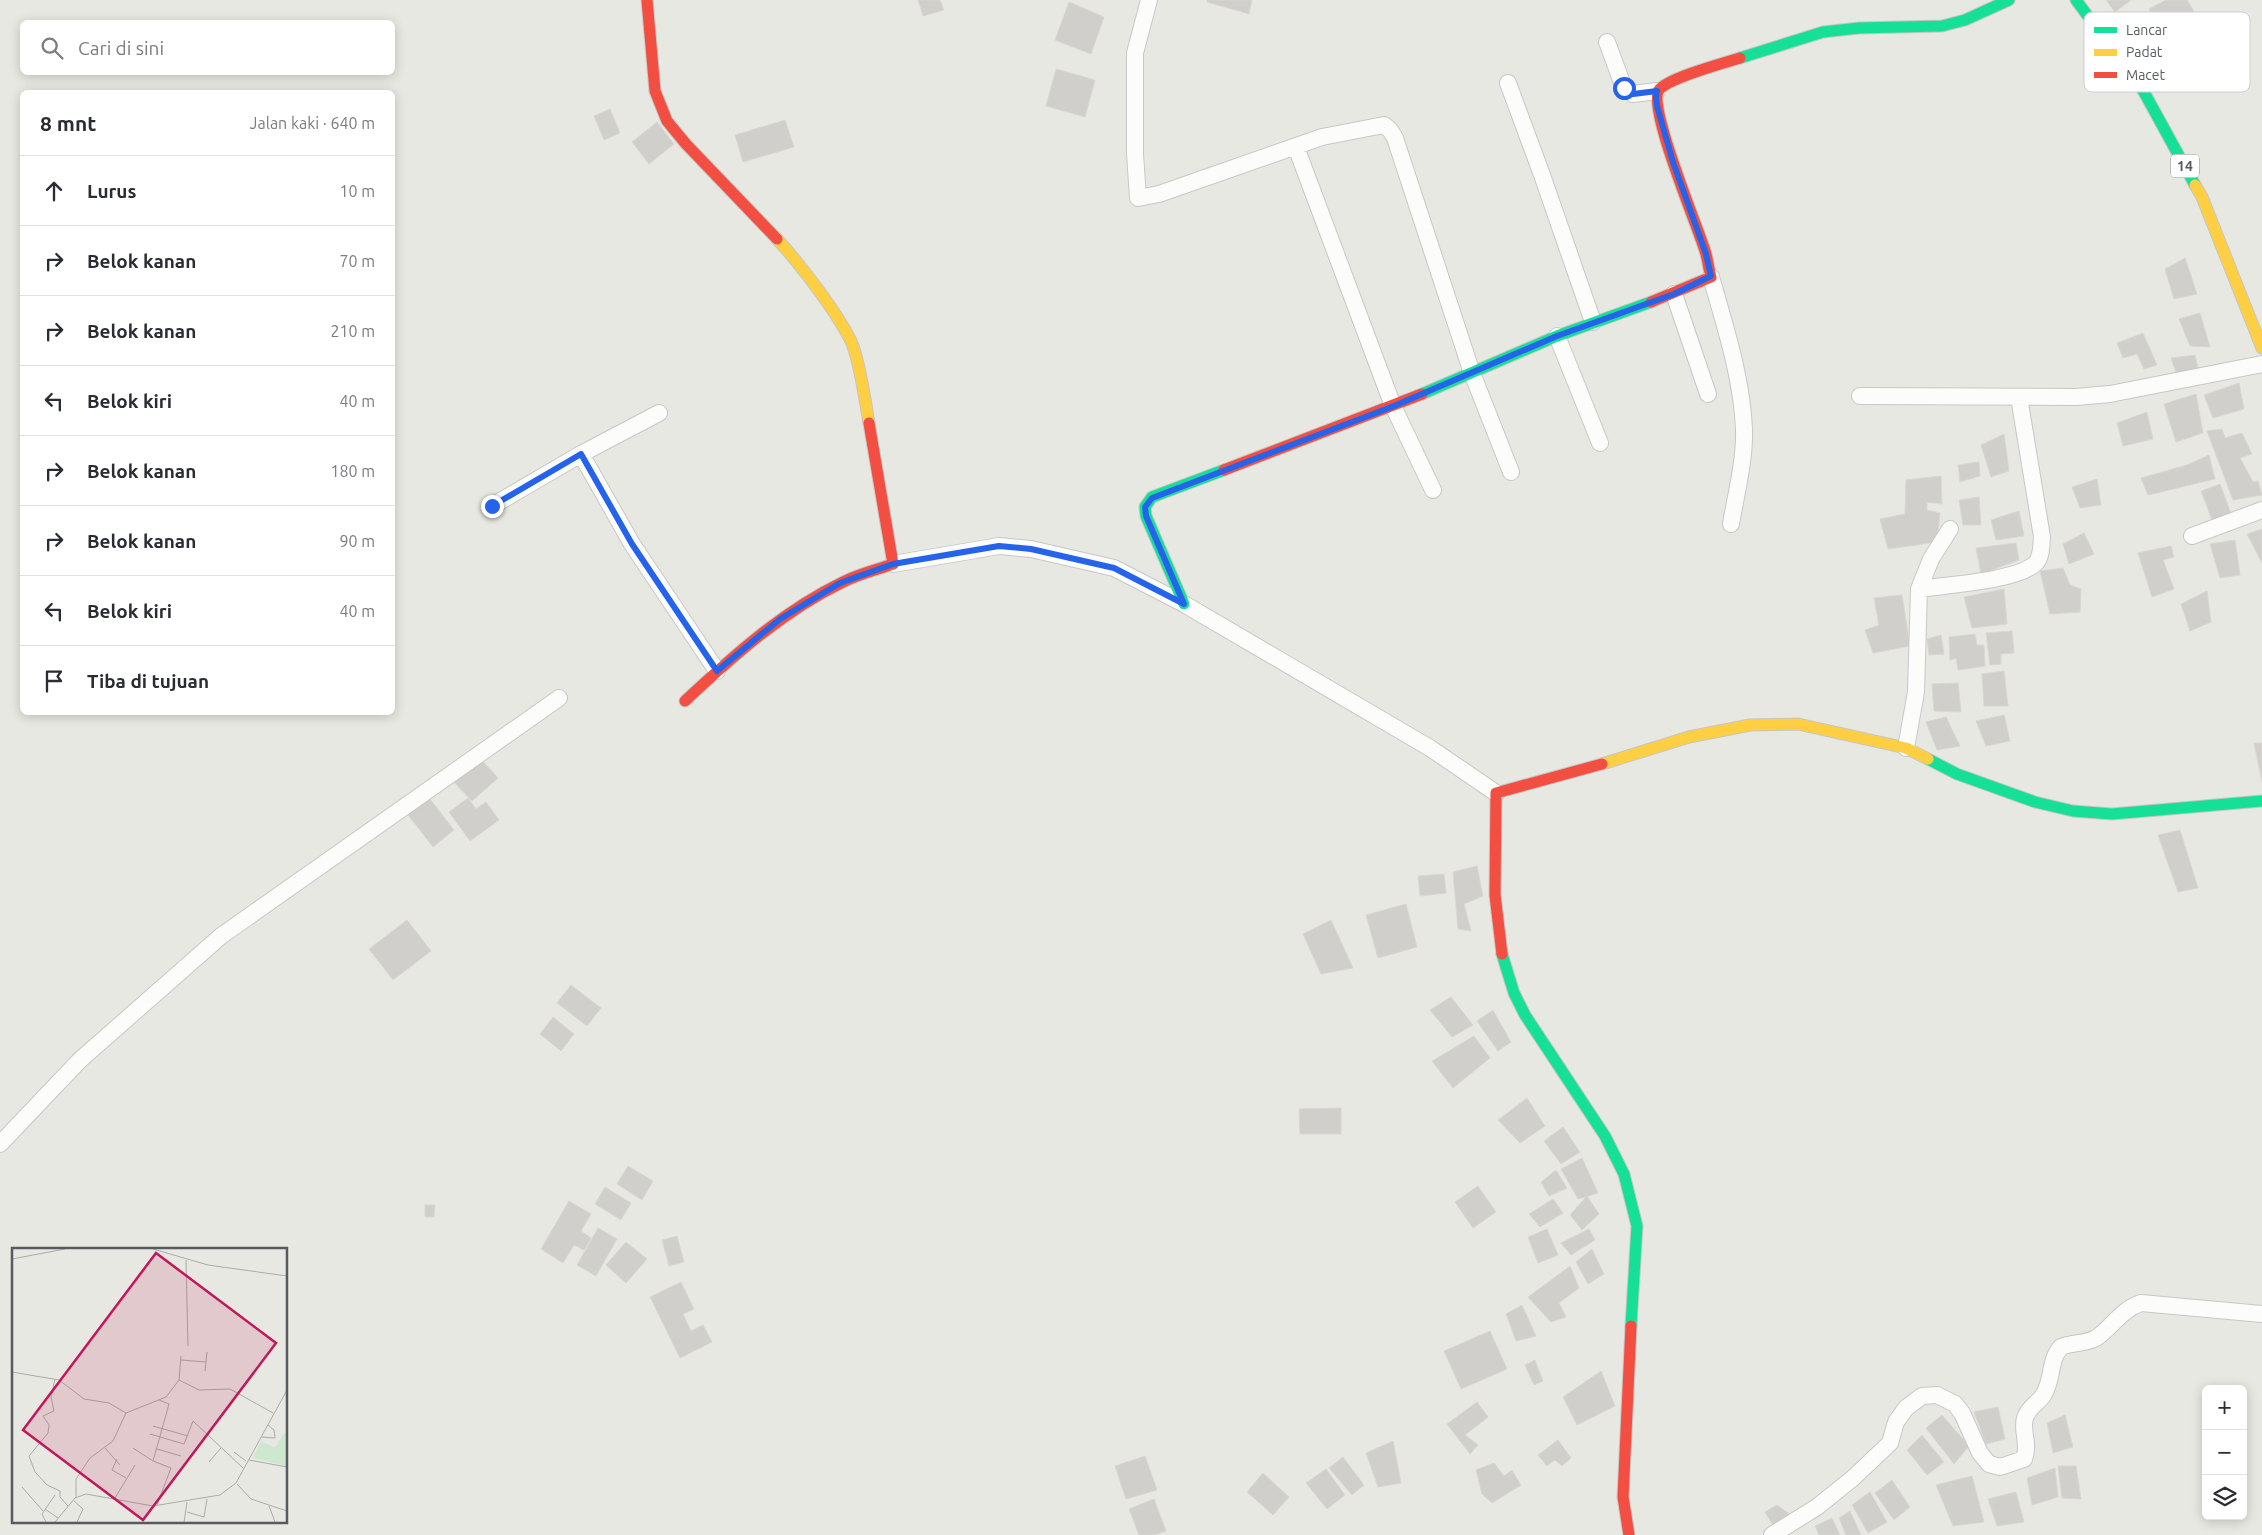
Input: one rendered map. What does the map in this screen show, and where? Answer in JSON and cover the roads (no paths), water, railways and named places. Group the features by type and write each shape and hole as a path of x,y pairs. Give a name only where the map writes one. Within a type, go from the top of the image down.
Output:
{"main road":[{"path":"647,0 655,91 667,121 686,144 711,168 787,250 825,301 850,342 864,392 893,564 840,583 780,619 717,671 685,701"},
{"path":"1184,604 1146,516 1145,507 1148,501 1160,494 1394,406 1557,336 1674,294 1711,276 1706,254 1673,162 1657,106 1657,91 1667,84 1696,72 1823,32 1942,26 1965,20 2009,0"},
{"name":"14","path":"2076,0 2085,12"},
{"name":"14","path":"2144,92 2202,197 2262,348"},
{"path":"1629,1535 1623,1497 1624,1445 1637,1226 1630,1192 1617,1158 1578,1095 1545,1049 1514,992 1498,935 1494,816 1496,793 1594,767 1689,737 1750,724 1798,724 1906,748 1957,774 2036,802 2073,811 2112,814 2262,801"}],"street":[{"path":"1149,0 1134,53 1135,154 1138,198 1159,194 1322,138 1374,126 1384,126 1390,130 1429,240 1472,373 1511,472"},
{"path":"1607,42 1624,88 1633,94 1657,91"},
{"path":"1508,83 1593,322"},
{"path":"1296,147 1394,406 1433,490"},
{"path":"1711,276 1725,326 1740,393 1744,431 1731,524"},
{"path":"1674,294 1708,394"},
{"path":"1557,336 1600,443"},
{"path":"1860,396 2076,397 2110,394 2262,364"},
{"path":"1919,588 1977,581 2015,573 2030,567 2039,558 2042,537 2019,397"},
{"path":"492,506 581,454 660,413"},
{"path":"581,454 632,544 717,671"},
{"path":"2192,536 2262,510"},
{"path":"1906,748 1916,692 1919,588 1931,559 1950,529"},
{"path":"893,564 999,546 1031,549 1114,568 1184,604 1430,748 1496,793"},
{"path":"0,1144 80,1060 221,936 559,698"},
{"path":"1772,1535 1817,1507 1853,1478 1890,1443 1896,1422 1906,1408 1922,1396 1937,1395 1955,1404 1962,1413 1983,1458 1993,1467 2000,1467 2024,1459 2027,1444 2024,1420 2031,1407 2044,1394 2054,1360 2061,1347 2097,1337 2105,1328 2134,1305 2140,1304 2262,1314"}]}
